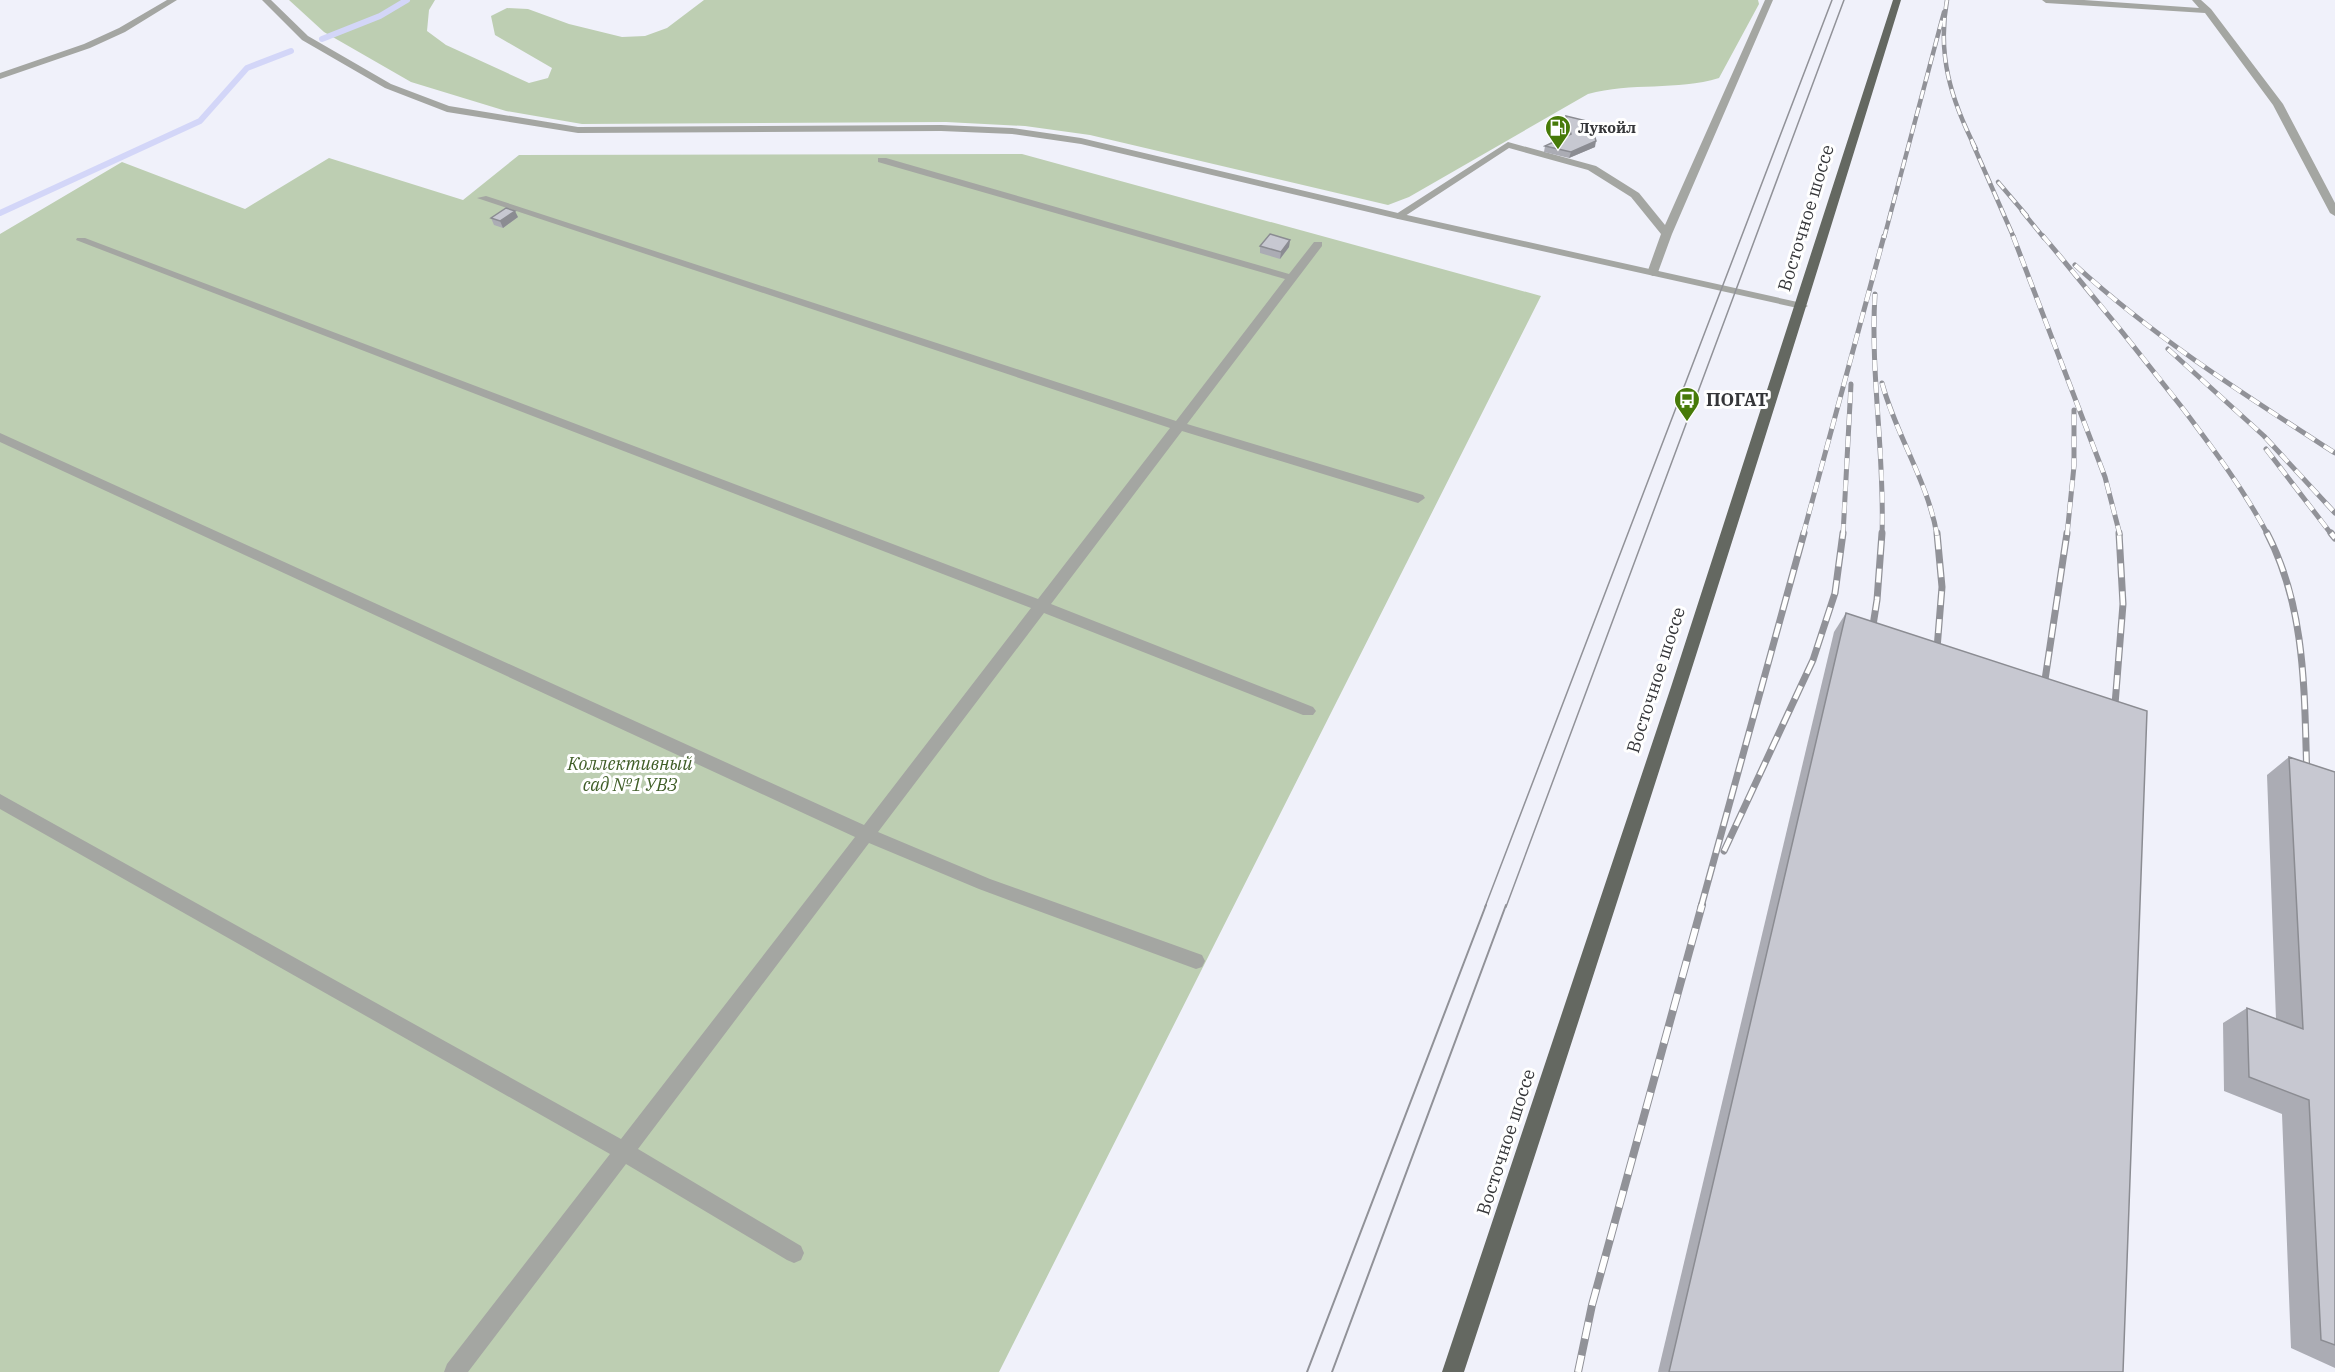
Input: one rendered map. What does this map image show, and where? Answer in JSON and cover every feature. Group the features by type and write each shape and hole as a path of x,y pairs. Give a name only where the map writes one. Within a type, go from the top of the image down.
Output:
{"main road":[{"name":"Восточное шоссе","path":"1453,1372 1802,306 1897,0"}],"street":[{"path":"0,76 87,46 122,30 173,0"},
{"path":"266,0 306,38 388,86 447,109 578,130 941,128 1012,131 1081,141 1398,216 1802,306"},
{"path":"1653,273 1667,234 1769,0"},
{"path":"2046,0 2208,11"},
{"path":"2196,0 2208,11 2278,104 2335,213"},
{"path":"1398,216 1508,145 1592,168 1635,195 1667,234"},
{"path":"882,160 1292,278"},
{"path":"482,198 1178,426 1418,498"},
{"path":"81,240 1041,606 1308,711"},
{"path":"455,1372 1318,244"},
{"path":"0,437 867,835 985,884 1196,961"},
{"path":"0,801 623,1151 794,1253"}],"green space":[{"path":"289,0 435,0 429,10 427,31 446,45 529,83 548,78 552,68 495,35 491,16 507,8 528,9 569,24 622,37 645,36 667,28 704,0 1758,0 1759,4 1719,78 1687,84 1621,88 1588,94 1409,197 1388,205 1090,135 1025,126 946,122 582,124 506,111 411,82 324,32"},
{"name":"Коллективный сад №1 УВЗ","path":"1022,154 1541,296 999,1372 0,1372 0,234 122,162 245,209 329,158 463,200 519,155"}],"building":[{"path":"1566,116 1591,122 1596,141 1571,152 1545,146 1571,134"},
{"path":"506,208 515,211 500,221 491,218"},
{"path":"1270,234 1290,240 1281,252 1260,246"},
{"path":"1846,613 2147,711 2123,1372 1669,1372"},
{"path":"2289,757 2335,772 2335,1345 2321,1340 2309,1100 2249,1077 2247,1008 2303,1029"}],"waterway":[{"path":"322,39 380,16 407,0"},
{"path":"0,213 200,121 247,68 291,51"}],"tram line":[{"path":"1485,907 1832,0"},
{"path":"1506,907 1844,0"},
{"path":"1307,1372 1486,905"},
{"path":"1332,1372 1506,905"}],"railway":[{"path":"1947,0 1944,40 1948,77 1953,95 1976,149"},
{"path":"1884,238 1944,12"},
{"path":"1972,142 2014,238"},
{"path":"1998,182 2027,216"},
{"path":"2022,211 2044,238"},
{"path":"1803,535 1884,236"},
{"path":"2013,236 2105,477 2120,535"},
{"path":"2043,236 2184,410 2239,486 2267,534"},
{"path":"2075,265 2105,292 2169,341 2335,453"},
{"path":"1875,294 1874,354 1882,533"},
{"path":"2168,349 2264,436 2335,513"},
{"path":"1882,383 1895,421 1927,496 1937,535"},
{"path":"1843,535 1851,384"},
{"path":"2067,535 2074,466 2074,410"},
{"path":"2266,449 2332,535"},
{"path":"1701,907 1804,533"},
{"path":"1724,851 1813,660 1835,593 1843,533"},
{"path":"1871,638 1877,600 1882,533"},
{"path":"1936,661 1942,587 1937,533"},
{"path":"2043,693 2067,533"},
{"path":"2114,717 2123,604 2119,533"},
{"path":"2331,533 2335,538"},
{"path":"2267,534 2290,592 2301,653 2307,779"},
{"path":"1578,1372 1592,1305 1702,905"}],"place":[{"name":"Лукойл","path":"1558,151"},
{"name":"ПОГАТ","path":"1687,423"}]}
